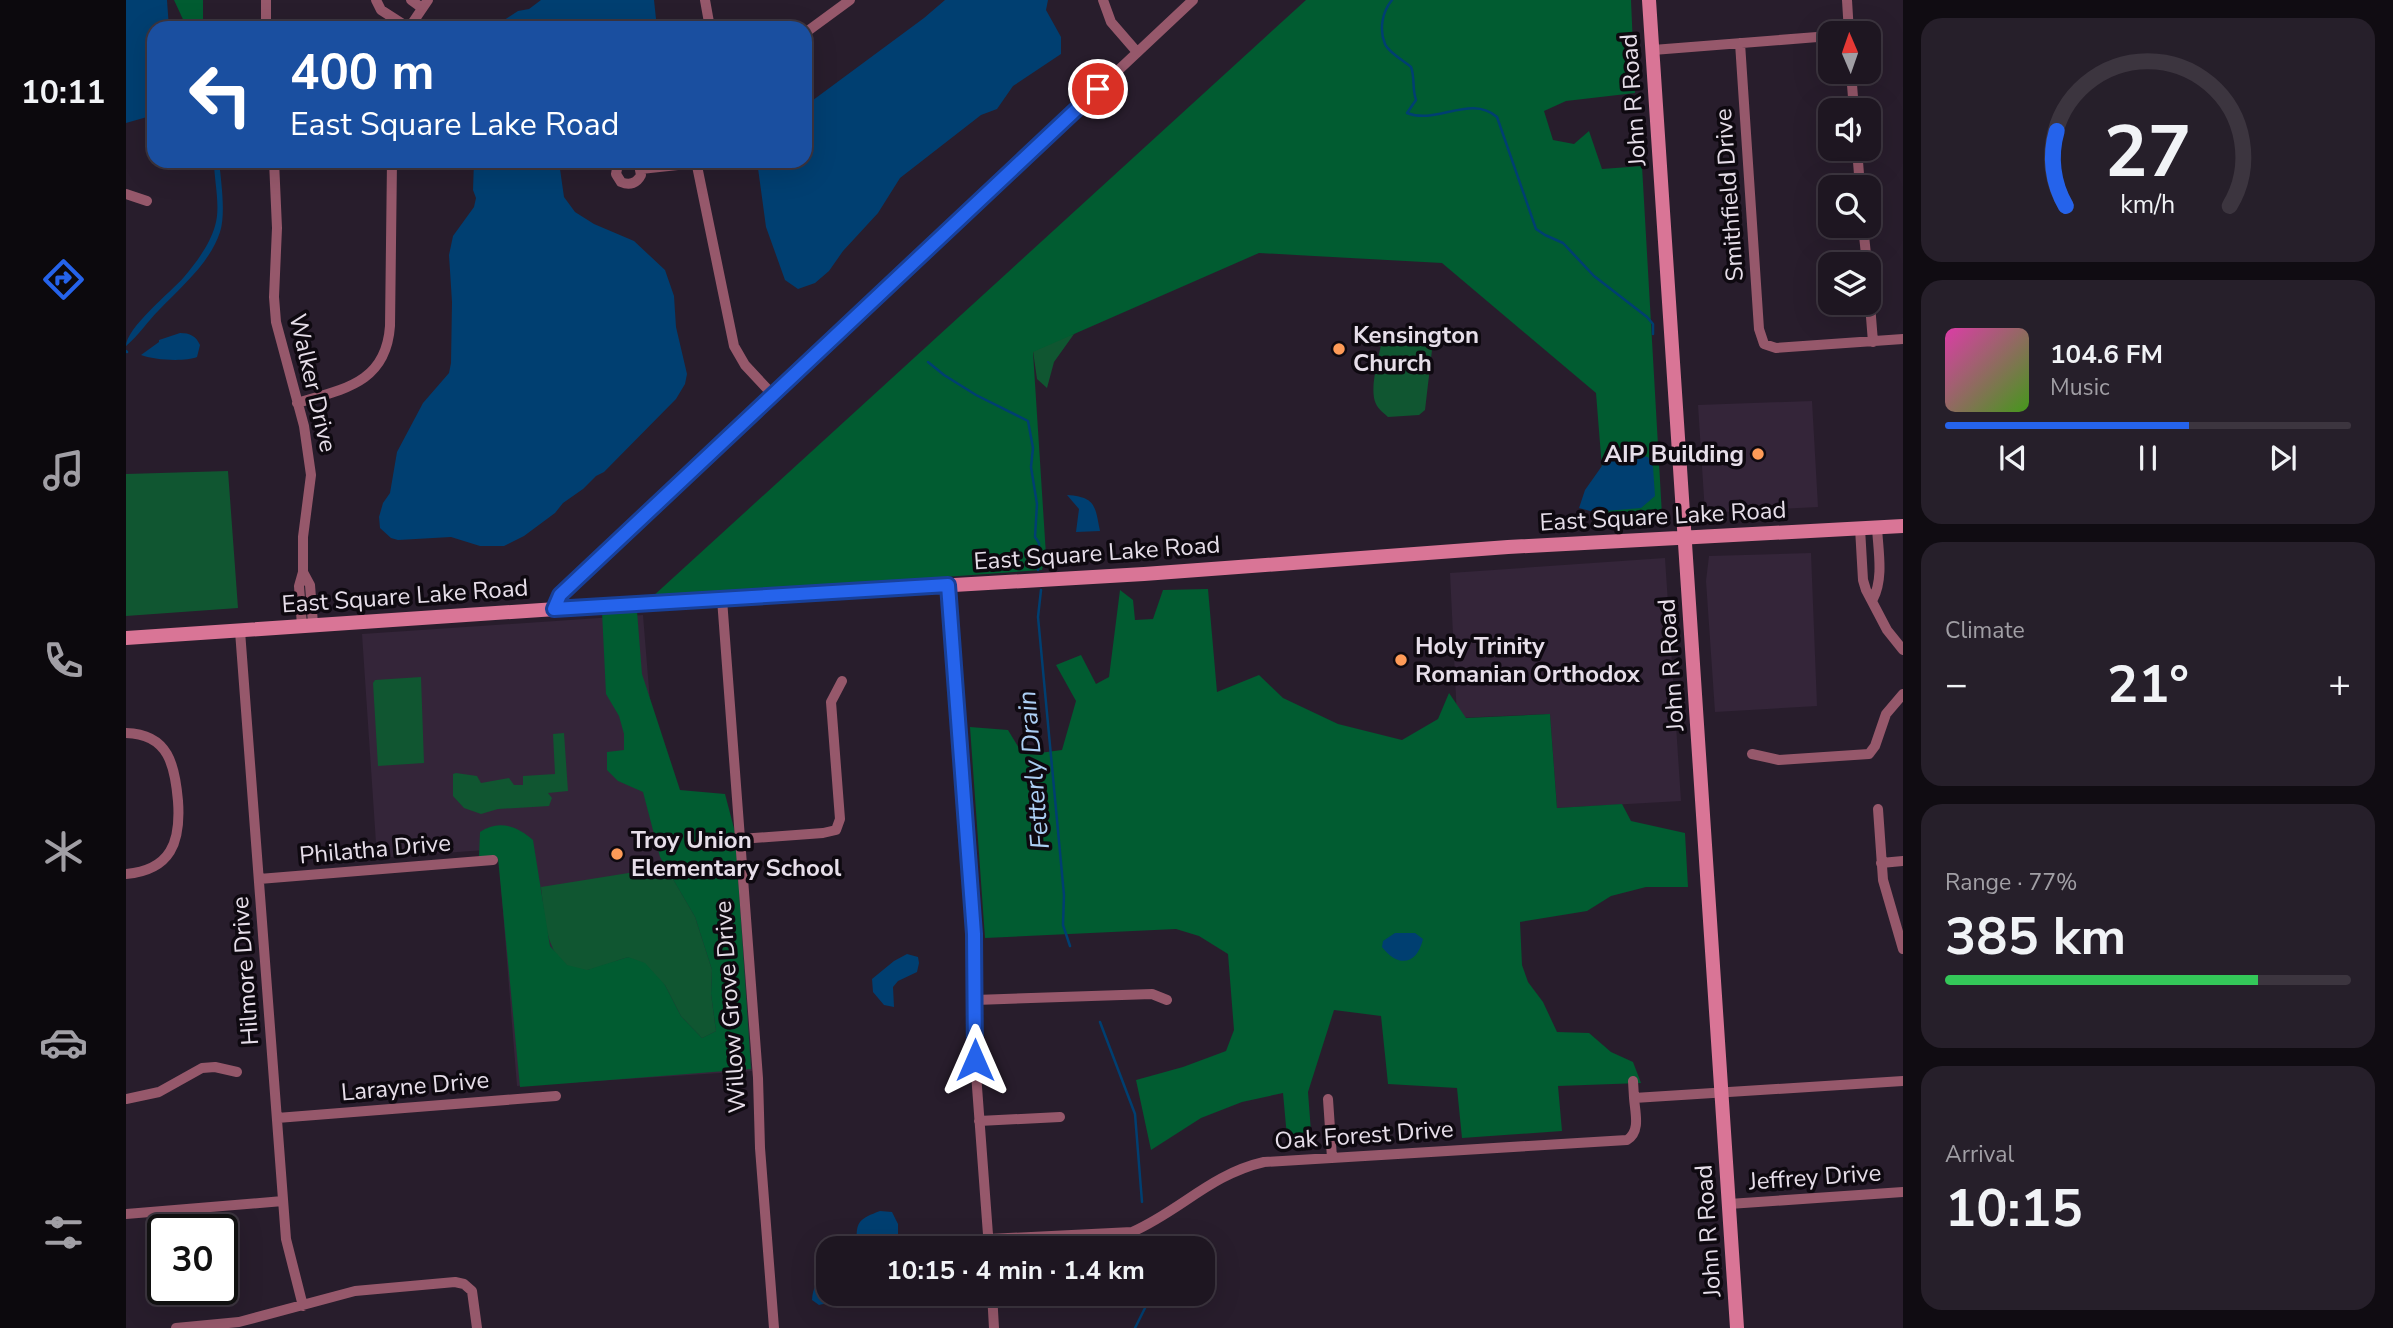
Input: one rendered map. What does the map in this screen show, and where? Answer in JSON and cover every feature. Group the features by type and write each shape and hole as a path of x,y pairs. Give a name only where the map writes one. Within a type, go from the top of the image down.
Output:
{"main road":[{"name":"John R Road","path":"1649,0 1738,1328"},
{"name":"East Square Lake Road","path":"126,638 1685,536 1903,526"}],"street":[{"path":"266,0 266,21"},
{"path":"376,0 382,10 398,21"},
{"path":"411,0 425,4 414,21"},
{"path":"705,0 709,21"},
{"path":"812,28 850,0"},
{"path":"1103,0 1111,22 1138,52"},
{"path":"554,609 560,595 1193,0"},
{"path":"1847,0 1848,21"},
{"path":"1653,50 1818,37"},
{"name":"Smithfield Drive","path":"1740,43 1759,329 1764,344 1776,348 1873,342"},
{"name":"Walker Drive","path":"274,168 277,228 274,313 308,442 311,475 303,537 303,572 310,585 307,625"},
{"path":"297,403 357,383 376,367 386,351 390,326 392,168"},
{"path":"617,168 616,174 621,182 626,184 636,182 641,174 639,168"},
{"path":"697,168 734,346 745,365 772,394"},
{"path":"126,194 147,201"},
{"path":"1871,315 1873,342 1903,340"},
{"path":"1873,599 1879,580 1877,527"},
{"path":"1860,528 1863,580 1882,621 1903,650"},
{"path":"948,585 974,934 975,1060 987,1236"},
{"name":"Willow Grove Drive","path":"722,599 774,1328"},
{"name":"Hilmore Drive","path":"240,631 283,1201 289,1256 303,1306"},
{"path":"740,839 836,830 840,819 831,702 842,681"},
{"path":"1752,754 1779,760 1868,754 1875,746 1886,714 1903,694"},
{"path":"126,733 137,733 151,738 171,759 179,816 176,841 166,857 149,869 126,874"},
{"path":"1878,809 1885,888 1903,948"},
{"name":"Philatha Drive","path":"259,879 493,860"},
{"path":"1881,863 1903,862"},
{"path":"975,1000 1152,994 1167,1000"},
{"path":"126,1099 159,1092 202,1068 215,1067 237,1072"},
{"name":"Oak Forest Drive","path":"1096,1236 1123,1234 1150,1224 1225,1175 1242,1167 1264,1163 1627,1140 1636,1130 1633,1081"},
{"path":"1634,1098 1903,1081"},
{"name":"Larayne Drive","path":"277,1118 556,1096"},
{"path":"1328,1099 1332,1158"},
{"path":"979,1121 1060,1117"},
{"name":"Jeffrey Drive","path":"1729,1204 1903,1192"},
{"path":"126,1214 283,1201"},
{"path":"176,1328 239,1322 367,1290 455,1282 466,1286 473,1295 477,1328"},
{"path":"993,1306 994,1328"}],"shaded area":[{"path":"1812,401 1818,507 1705,513 1698,405"},
{"path":"1811,553 1817,706 1715,712 1706,581 1709,556"},
{"path":"1665,558 1681,801 1557,808 1550,714 1457,718 1450,573"},
{"name":"Troy Union Elementary School","path":"643,615 661,837 735,832 752,1071 517,1086 498,849 377,858 362,634"}],"green space":[{"path":"174,0 203,0 203,21 184,21"},
{"path":"1306,0 1631,0 1635,93 1566,101 1544,111 1553,140 1574,144 1589,131 1602,169 1642,166 1662,515 1606,519 1596,393 1442,263 1259,253 1033,352 1046,555 1042,570 651,598"},
{"path":"1074,334 1054,362 1047,388 1037,379 1032,344"},
{"path":"1425,341 1432,350 1425,410 1419,415 1388,417 1378,408 1373,391 1381,345"},
{"path":"228,471 238,608 126,616 126,474"},
{"path":"1208,589 1217,692 1259,675 1283,698 1338,724 1402,740 1438,719 1449,693 1466,718 1550,714 1557,808 1622,804 1631,821 1685,833 1688,887 1646,887 1611,896 1587,911 1520,922 1522,965 1528,982 1543,1002 1557,1032 1589,1033 1611,1052 1633,1062 1641,1083 1558,1086 1562,1131 1462,1138 1457,1088 1388,1084 1381,1016 1334,1010 1308,1092 1312,1145 1288,1148 1283,1093 1242,1102 1201,1118 1151,1150 1136,1080 1226,1051 1234,1030 1228,954 1199,936 1176,929 985,938 970,727 1008,730 1022,753 1062,750 1076,701 1056,665 1081,655 1096,684 1109,677 1120,590 1133,600 1135,620 1153,619 1163,590"},
{"path":"637,611 642,674 680,790 725,794 735,832 751,1069 520,1087 498,858 479,857 480,832 494,826 514,828 533,840 550,946 567,965 587,970 628,957 645,963 665,985 681,1016 702,1038 716,1031 711,994 712,970 695,917 660,857 643,792 618,781 607,770 607,752 624,750 624,734 619,716 606,694 602,612"},
{"path":"421,677 424,763 378,766 373,683 375,680"},
{"path":"564,733 568,791 548,793 552,798 549,806 498,809 481,814 464,808 453,796 453,774 456,773 477,776 481,783 509,778 514,785 523,785 523,776 555,774 553,734"},
{"path":"666,867 695,917 712,970 711,994 716,1031 702,1038 681,1016 665,985 628,957 589,970 572,968 562,962 555,952 546,926 541,887"}],"water":[{"path":"126,0 167,0 168,21 147,21 147,117 126,123"},
{"path":"541,0 654,0 656,21 503,21 518,11 529,9"},
{"path":"945,0 1048,0 1046,10 1061,37 1061,54 1013,86 997,109 981,115 900,178 878,213 843,251 829,271 815,283 798,289 785,280 766,227 758,168 812,168 812,101"},
{"path":"214,168 220,168 222,225 215,243 194,274 126,346 133,330 198,259 210,240 217,211"},
{"path":"474,168 562,168 564,197 575,212 594,224 634,241 665,270 674,296 676,327 687,374 685,384 676,399 604,472 524,536 504,546 480,546 451,537 398,540 391,538 380,528 379,517 383,503 390,493 397,452 423,403 449,373 452,302 449,255 453,236 474,207 476,198 473,190"},
{"path":"180,333 190,334 197,339 200,345 197,357 169,360 141,355 159,340"},
{"path":"1621,453 1648,457 1653,467 1655,496 1641,508 1594,512 1579,508 1585,490 1609,456"},
{"path":"1067,495 1084,498 1093,504 1100,531 1076,532 1079,509"},
{"path":"1395,933 1415,933 1423,939 1412,958 1400,961 1382,947 1383,941"},
{"path":"907,954 918,957 917,972 898,981 893,987 894,1007 884,1005 873,992 872,979"},
{"path":"880,1211 892,1212 898,1224 898,1236 857,1236 859,1224 866,1217"},
{"path":"816,1286 816,1303 812,1300"}],"waterway":[{"path":"1392,0 1384,16 1382,33 1387,47 1411,67 1416,100 1407,113 1418,116 1476,108 1497,117 1536,229 1563,243 1594,276 1647,317 1653,324 1653,334"},
{"name":"Fetterly Drain","path":"928,362 976,395 1028,421 1037,504 1035,537 1039,543 1038,570"},
{"name":"Fetterly Drain","path":"1041,590 1038,617 1064,895 1063,925 1070,946"},
{"name":"Fetterly Drain","path":"1100,1022 1135,1114 1142,1202"},
{"path":"1135,1328 1146,1306"}],"place":[{"name":"Kensington Church","path":"1339,349"},
{"name":"AIP Building","path":"1758,454"},
{"name":"Holy Trinity Romanian Orthodox","path":"1401,660"},
{"name":"Troy Union Elementary School","path":"617,854"}],"route":[{"path":"975,1060 974,934 948,585 554,609 560,595 1098,89"}]}
